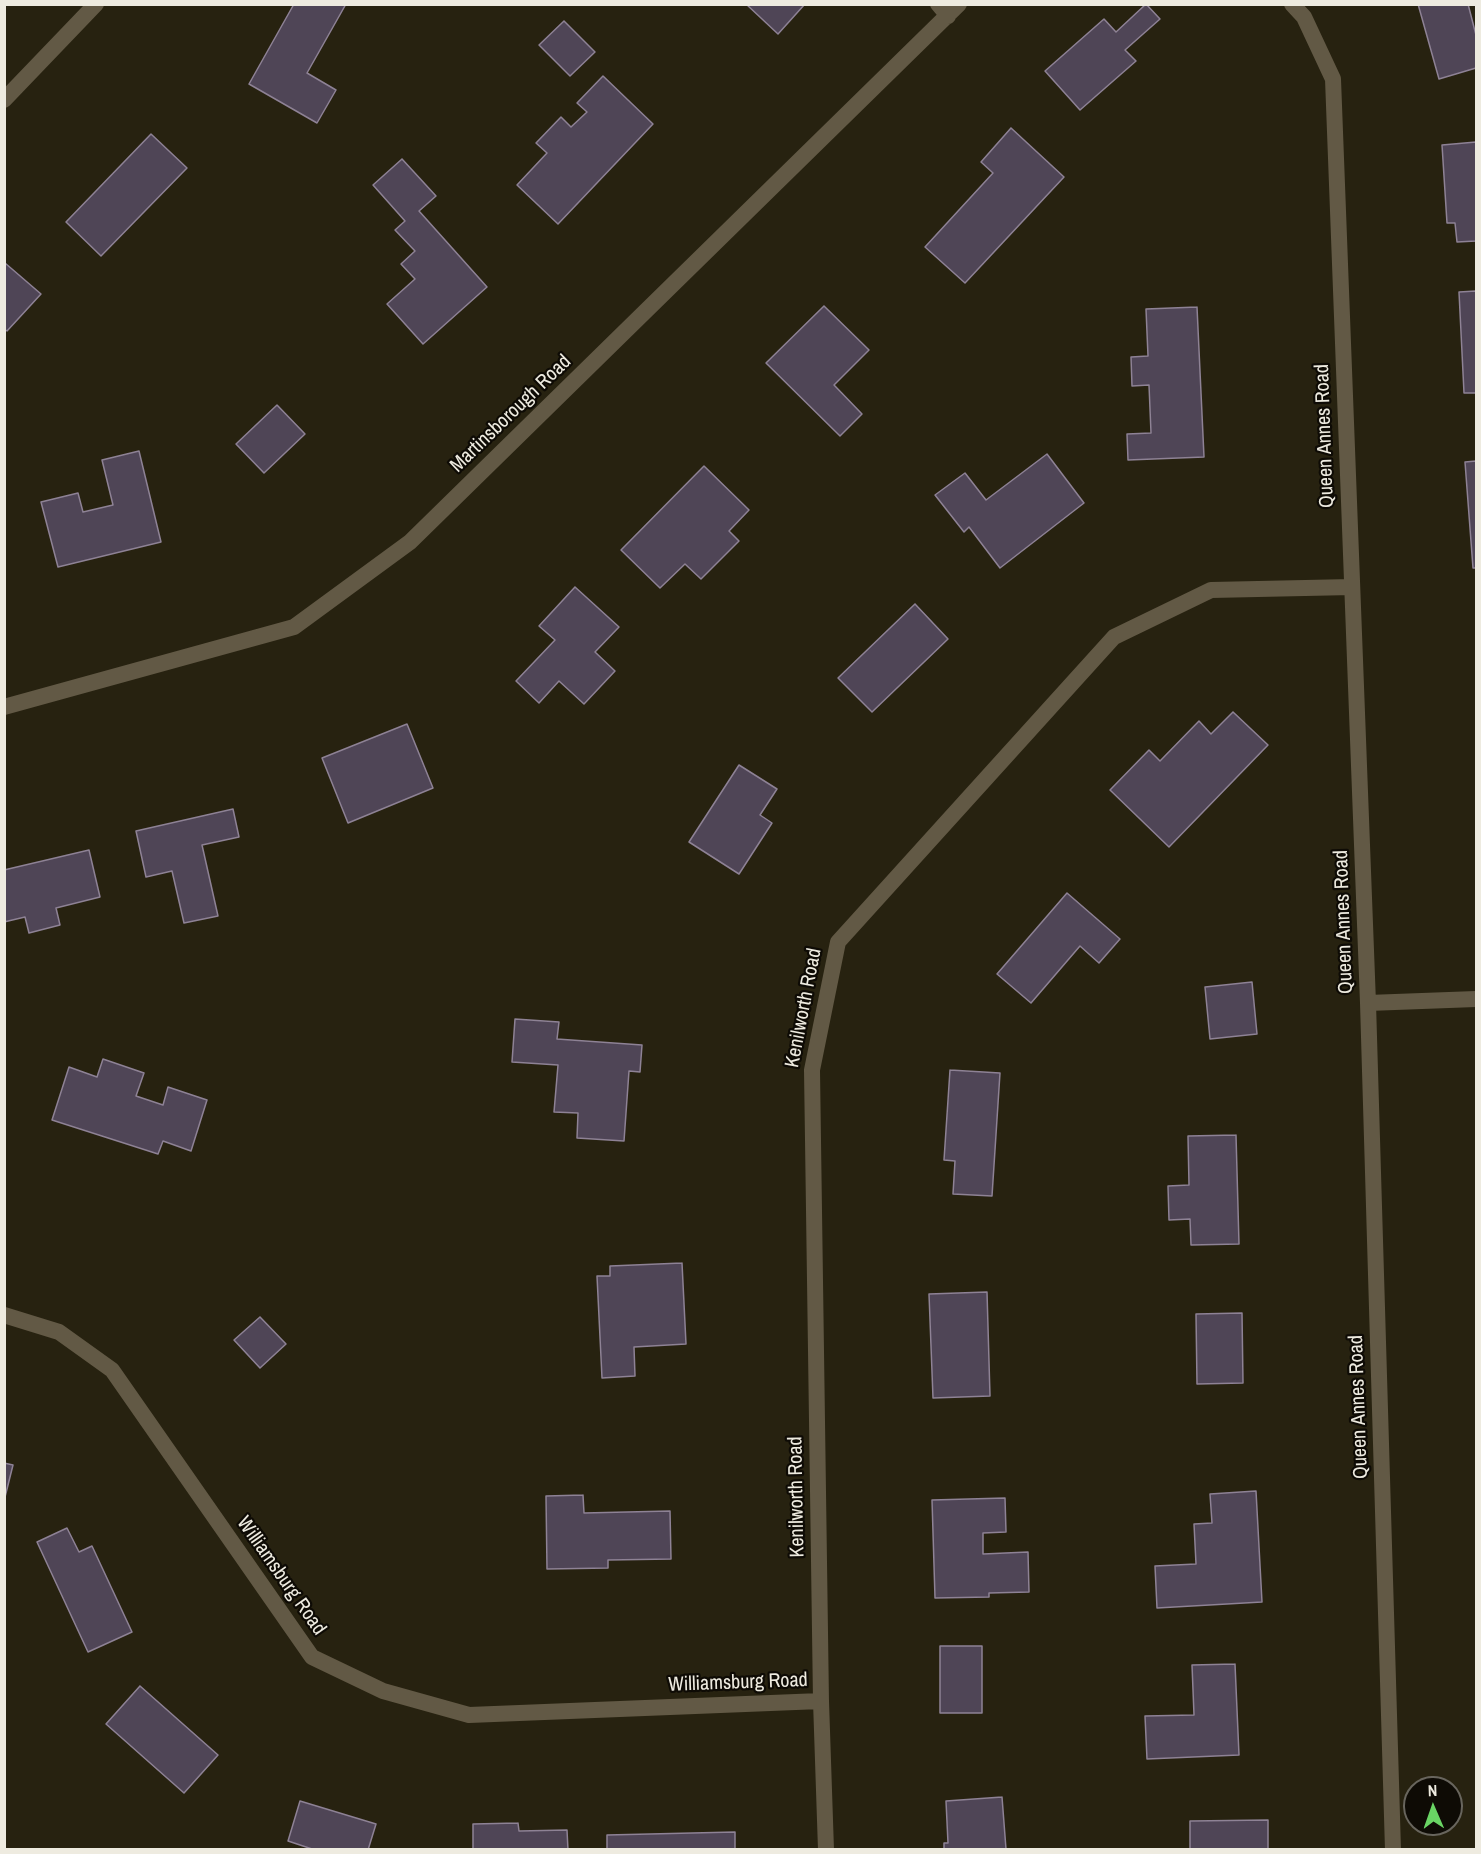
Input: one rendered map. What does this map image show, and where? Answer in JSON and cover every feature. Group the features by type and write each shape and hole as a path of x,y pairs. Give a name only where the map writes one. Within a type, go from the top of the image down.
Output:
{"street":[{"path":"4,100 96,4"},
{"name":"Queen Annes Road","path":"1292,4 1304,17 1333,79 1368,1003 1393,1850"},
{"name":"Martinsborough Road","path":"4,707 294,627 410,542 948,8"},
{"name":"Kenilworth Road","path":"826,1850 821,1701 812,1070 838,942 1114,637 1211,590 1352,587"},
{"path":"1368,1003 1476,999"},
{"name":"Williamsburg Road","path":"4,1315 59,1332 112,1370 312,1657 382,1691 470,1715 821,1701"}],"building":[{"path":"294,4 346,4 307,73 336,90 317,123 249,84"},
{"path":"746,4 805,4 778,34"},
{"path":"1146,4 1160,19 1125,50 1136,61 1080,110 1045,71 1104,19 1116,32"},
{"path":"1418,4 1468,4 1476,35 1476,68 1439,79"},
{"path":"564,21 595,52 570,76 539,45"},
{"path":"603,76 653,124 558,224 517,185 547,153 536,143 561,117 571,127 587,112 577,103"},
{"path":"1011,128 1064,177 965,283 925,247 993,173 981,162"},
{"path":"151,134 187,168 101,256 66,222"},
{"path":"1476,142 1476,241 1457,242 1455,223 1447,223 1442,145"},
{"path":"402,159 436,196 419,211 487,287 423,344 387,304 415,279 401,264 415,251 395,230 405,221 373,185"},
{"path":"5,263 41,294 7,331 4,329"},
{"path":"1476,291 1476,393 1464,393 1459,292"},
{"path":"824,306 869,350 834,385 862,414 840,436 766,363"},
{"path":"1197,307 1204,457 1128,460 1127,434 1151,433 1149,385 1132,386 1131,357 1148,356 1146,309"},
{"path":"277,405 305,434 264,473 236,444"},
{"path":"139,451 161,542 58,567 41,502 78,493 83,512 113,505 102,460"},
{"path":"1047,454 1084,503 1000,568 969,527 964,532 935,495 965,473 986,500"},
{"path":"1476,461 1476,568 1473,568 1465,462"},
{"path":"704,466 749,510 729,531 739,541 701,579 685,564 660,588 621,550"},
{"path":"575,587 619,627 595,652 615,671 584,704 559,681 539,703 516,681 555,640 539,626"},
{"path":"915,604 948,639 872,712 838,678"},
{"path":"1233,712 1268,745 1169,847 1110,790 1149,750 1160,761 1199,721 1211,734"},
{"path":"407,724 433,788 348,823 322,758"},
{"path":"739,765 777,789 760,815 772,823 739,874 689,842"},
{"path":"233,809 239,837 202,845 218,916 184,923 172,871 146,877 136,831"},
{"path":"89,850 100,897 56,908 60,925 29,933 25,917 4,922 4,870"},
{"path":"1067,893 1120,939 1099,963 1080,946 1031,1003 997,974"},
{"path":"1252,982 1257,1034 1210,1039 1205,987"},
{"path":"515,1019 559,1022 557,1039 642,1045 640,1072 629,1071 624,1141 577,1138 578,1113 554,1112 558,1065 512,1062"},
{"path":"103,1059 144,1073 136,1096 163,1105 168,1087 207,1100 191,1151 163,1141 158,1154 52,1120 69,1067 97,1077"},
{"path":"950,1070 1000,1073 992,1196 953,1194 955,1161 944,1160"},
{"path":"1236,1135 1239,1244 1191,1245 1190,1219 1169,1220 1168,1186 1189,1185 1188,1136"},
{"path":"682,1263 686,1344 634,1347 635,1376 602,1378 597,1276 610,1276 610,1266"},
{"path":"987,1292 990,1396 933,1398 929,1294"},
{"path":"1242,1313 1243,1383 1197,1384 1196,1314"},
{"path":"260,1317 286,1344 260,1368 234,1340"},
{"path":"4,1463 13,1465 4,1501"},
{"path":"1256,1491 1262,1602 1157,1608 1155,1566 1196,1564 1194,1524 1212,1523 1210,1494"},
{"path":"583,1495 584,1513 670,1511 671,1559 608,1560 608,1568 547,1569 546,1496"},
{"path":"1005,1498 1006,1532 983,1533 983,1554 1028,1552 1029,1592 989,1593 989,1597 935,1598 932,1500"},
{"path":"67,1528 79,1552 92,1546 132,1632 88,1652 37,1542"},
{"path":"940,1646 982,1646 982,1713 940,1713"},
{"path":"1235,1664 1239,1755 1147,1759 1145,1716 1194,1715 1192,1665"},
{"path":"140,1686 218,1755 184,1793 106,1724"},
{"path":"1002,1797 1006,1849 1021,1850 944,1850 944,1843 948,1843 946,1801"},
{"path":"300,1801 376,1824 368,1850 315,1850 288,1841"},
{"path":"1268,1820 1268,1850 1190,1850 1190,1821"},
{"path":"518,1823 519,1831 567,1830 568,1850 473,1850 473,1824"},
{"path":"735,1832 735,1850 607,1850 607,1835"}]}
